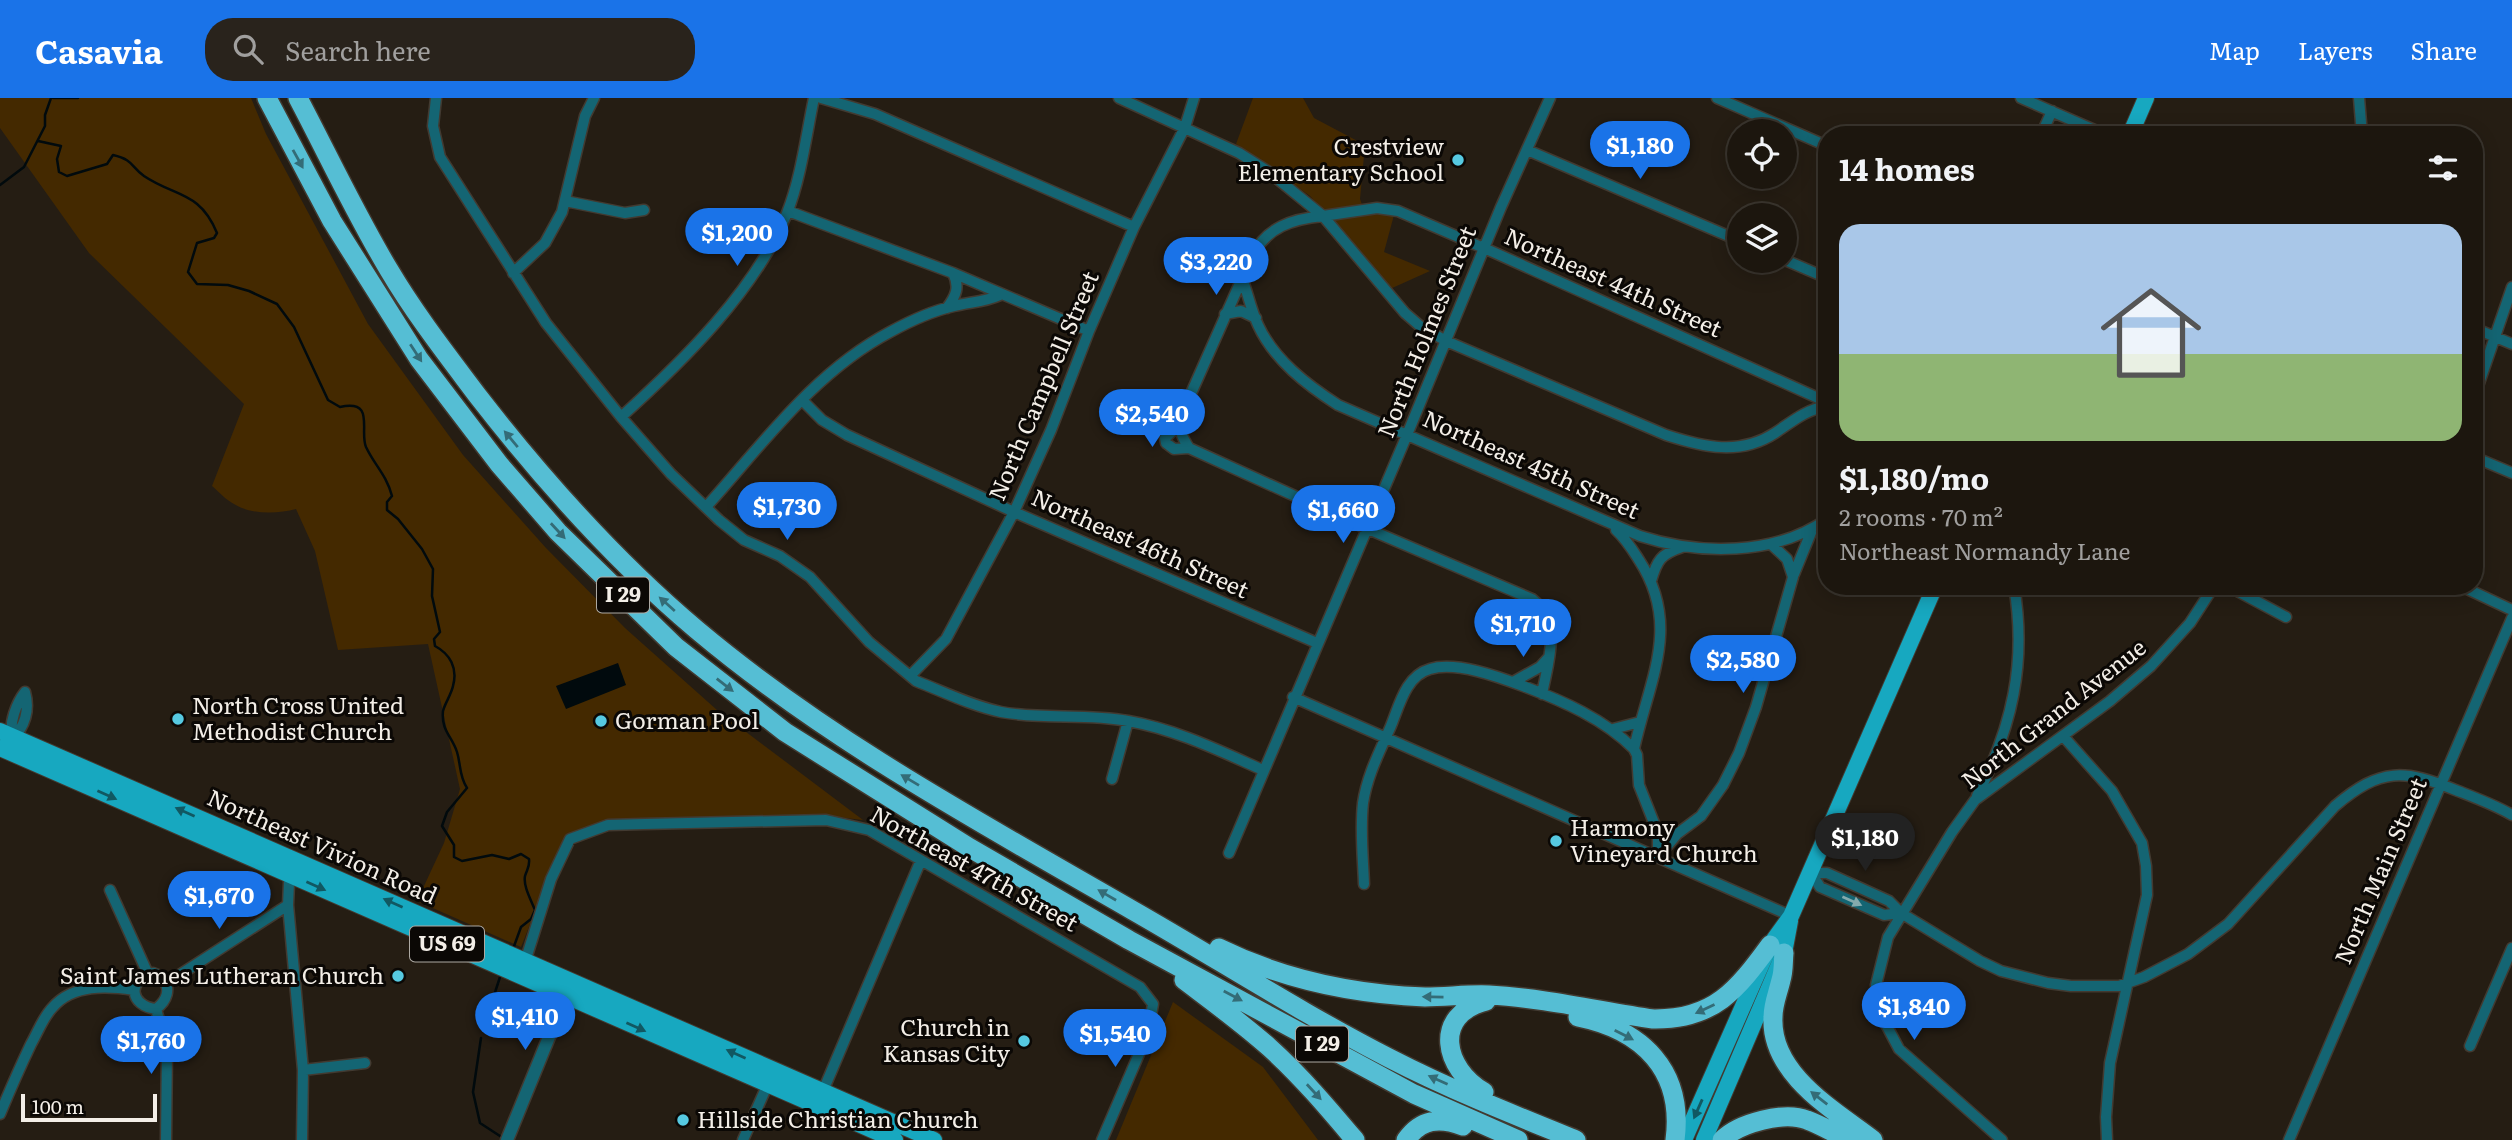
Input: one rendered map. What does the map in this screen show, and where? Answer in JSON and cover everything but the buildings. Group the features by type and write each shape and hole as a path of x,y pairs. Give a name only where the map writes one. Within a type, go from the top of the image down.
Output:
{"highway":[{"name":"I 29","path":"267,98 332,221 419,359 499,464 558,532 676,648 785,732 970,848 1129,940 1414,1094 1517,1139"},
{"name":"I 29","path":"298,98 389,270 449,357 506,433 569,506 626,566 696,630 742,666 881,763 1279,998 1391,1060 1576,1140"},
{"path":"312,98 333,163"},
{"path":"1166,929 1200,940 1272,971 1312,983 1379,993 1499,996 1653,1019 1682,1018 1719,1002 1777,949"},
{"path":"1129,940 1242,1024 1271,1049 1324,1102 1355,1140"},
{"path":"1777,949 1782,979 1776,996 1773,1031 1784,1059 1807,1088 1873,1140"},
{"path":"1545,1128 1514,1106 1482,1091 1461,1074 1452,1056 1450,1043 1454,1025 1464,1010 1486,1001 1532,1007 1585,1018 1626,1035 1650,1052 1670,1081 1677,1115 1675,1140"},
{"path":"1722,1140 1730,1133 1752,1123 1784,1118 1804,1119 1848,1140"},
{"path":"1406,1140 1422,1123 1439,1120 1486,1135 1517,1139"}],"main road":[{"path":"2134,126 2146,98"},
{"path":"1704,1140 1777,949 1931,595"},
{"name":"Northeast Vivion Road","path":"5,742 96,773 294,868 771,1077 895,1140"},
{"name":"Northeast Vivion Road","path":"5,742 74,780 294,868"},
{"path":"74,780 96,773"},
{"path":"1684,1140 1777,949"},
{"name":"Northeast Vivion Road","path":"771,1077 822,1091 934,1140"}],"street":[{"path":"436,98 433,126 440,157 546,323 621,417 671,474 706,507 744,540 780,556 810,577 869,642 916,681 1001,712 1128,721 1176,734 1263,770"},
{"path":"513,273 545,243 554,228 565,201 585,116 594,98"},
{"path":"621,417 670,373 719,318 770,248 788,211 814,98"},
{"path":"821,98 875,114 1134,227"},
{"path":"1119,98 1239,153 1258,165 1323,216 1405,313 1420,326 1447,341 1666,435 1695,444 1727,448 1754,443 1773,434 1803,412 1818,407"},
{"name":"North Campbell Street","path":"910,676 946,639 1014,512 1051,430 1134,227 1185,127 1194,98"},
{"name":"North Holmes Street","path":"1228,853 1550,98"},
{"path":"1717,98 1818,142"},
{"path":"2021,98 2086,126"},
{"path":"2359,98 2361,126"},
{"path":"2045,126 2052,111"},
{"path":"1527,150 1727,235"},
{"path":"565,201 625,213 644,210"},
{"name":"Northeast 44th Street","path":"1189,449 1174,449 1166,443 1165,438 1179,425 1225,314 1258,244 1281,225 1377,208 1398,211 1484,248 1818,400"},
{"path":"788,211 953,273 1090,331"},
{"path":"1797,265 1818,274"},
{"path":"947,308 957,294 953,273"},
{"name":"Northeast 45th Street","path":"1242,278 1267,341 1305,383 1338,405 1609,523 1651,540 1684,547 1713,549 1771,544 1818,525"},
{"path":"2483,370 2512,287"},
{"path":"706,507 802,400 821,381 863,348 907,324 947,308 987,301 1000,295"},
{"path":"1225,314 1241,311 1256,318"},
{"path":"2483,332 2512,344"},
{"path":"1803,392 1803,412"},
{"name":"Northeast 46th Street","path":"802,400 822,420 847,435 1014,512 1317,643"},
{"path":"1179,425 1181,437 1189,449 1532,599 1541,608 1550,625 1549,657 1542,694"},
{"path":"2483,461 2512,473"},
{"path":"1609,523 1625,538 1651,581 1660,611 1661,646 1634,749"},
{"path":"1658,857 1673,838 1701,816 1723,785 1739,753 1756,706 1793,577 1811,530"},
{"path":"1771,544 1787,559 1793,577"},
{"path":"1651,581 1655,567 1665,553 1684,547"},
{"path":"1975,800 2002,742 2016,690 2019,646 2015,595"},
{"name":"North Grand Avenue","path":"1901,913 1975,800 2110,701 2163,655 2190,623 2208,595"},
{"path":"2245,595 2286,617"},
{"path":"2480,595 2512,610"},
{"name":"North Main Street","path":"2289,1140 2512,618"},
{"path":"1513,682 1540,667 1549,657"},
{"path":"1364,884 1363,806 1370,771 1405,691 1420,673 1438,667 1455,666 1513,682 1613,729 1637,755 1639,785 1658,833 1658,857"},
{"path":"1293,697 1791,916"},
{"path":"1112,779 1128,721"},
{"path":"1613,729 1640,722"},
{"path":"2063,736 2112,791 2141,843 2146,866 2147,895 2109,1074 2107,1140"},
{"path":"1990,770 2003,780"},
{"path":"1811,873 1820,887 1884,915 1901,913 2001,971 2070,986 2116,986 2144,977 2209,940 2228,924 2334,806 2353,790 2375,779 2401,775 2427,778 2512,816"},
{"name":"Northeast 47th Street","path":"523,969 551,879 570,839 608,825 826,820 869,830 1140,986 1153,1004 1148,1033 1102,1140"},
{"path":"1658,833 1673,838"},
{"path":"822,1091 921,860"},
{"path":"294,868 288,905 303,1070 302,1140"},
{"path":"110,890 148,974"},
{"path":"156,1009 164,1001 167,983 288,905"},
{"path":"1901,913 1888,937 1876,985 1880,1013 1899,1049 2002,1140"},
{"path":"2470,1046 2512,948"},
{"path":"2132,965 2137,973 2144,977"},
{"path":"156,1009 149,1008 135,996 138,980 148,974 157,974 167,983"},
{"path":"0,1114 30,1047 56,1004 88,989 112,986 134,990"},
{"path":"2116,986 2126,996"},
{"path":"508,1138 569,989"},
{"path":"156,1009 167,1048 166,1140"},
{"path":"303,1070 365,1063"},
{"path":"743,1140 771,1077"}],"shaded area":[{"path":"0,98 251,98 266,134 368,324 463,455 546,548 625,628 717,710 863,820 818,815 647,819 644,824 608,825 570,839 539,902 521,947 417,901 444,843 460,789 428,644 338,650 315,551 296,509 273,513 248,510 231,502 212,486 244,404 89,253 0,128"},
{"path":"1253,98 1303,98 1314,118 1365,145 1360,199 1365,213 1394,215 1384,252 1430,271 1390,289 1310,196 1236,144"},
{"path":"618,663 626,685 566,709 556,686"},
{"path":"1173,1002 1263,1067 1318,1140 1116,1140"}],"waterway":[{"path":"0,185 24,167 45,126 45,115 51,98"},
{"path":"53,98 78,98"},
{"path":"38,141 61,146 57,159 59,172 67,176 107,164 113,155 128,161 155,183 195,202 203,209 217,233 214,238 197,243 188,272 197,284 228,285 277,304 294,327 328,400 340,407 351,406 362,412 366,447 387,482 392,496 387,502 387,510 398,519 422,549 433,569 432,596 440,632 434,639 435,646 449,657 454,673 453,686 443,718 445,729 455,746 461,775 467,788 447,812 442,826 454,845 454,857 462,861 492,855 509,859 521,854 529,859 525,884 535,910 531,919 521,927 513,949"},
{"path":"485,1023 501,974"},
{"path":"481,1038 473,1092 480,1123 503,1138"}],"place":[{"name":"Crestview Elementary School","path":"1458,160"},
{"name":"North Cross United Methodist Church","path":"178,719"},
{"name":"Gorman Pool","path":"601,721"},
{"name":"Harmony Vineyard Church","path":"1556,841"},
{"name":"Saint James Lutheran Church","path":"398,976"},
{"name":"Church in Kansas City","path":"1024,1041"},
{"name":"Hillside Christian Church","path":"683,1120"}]}
